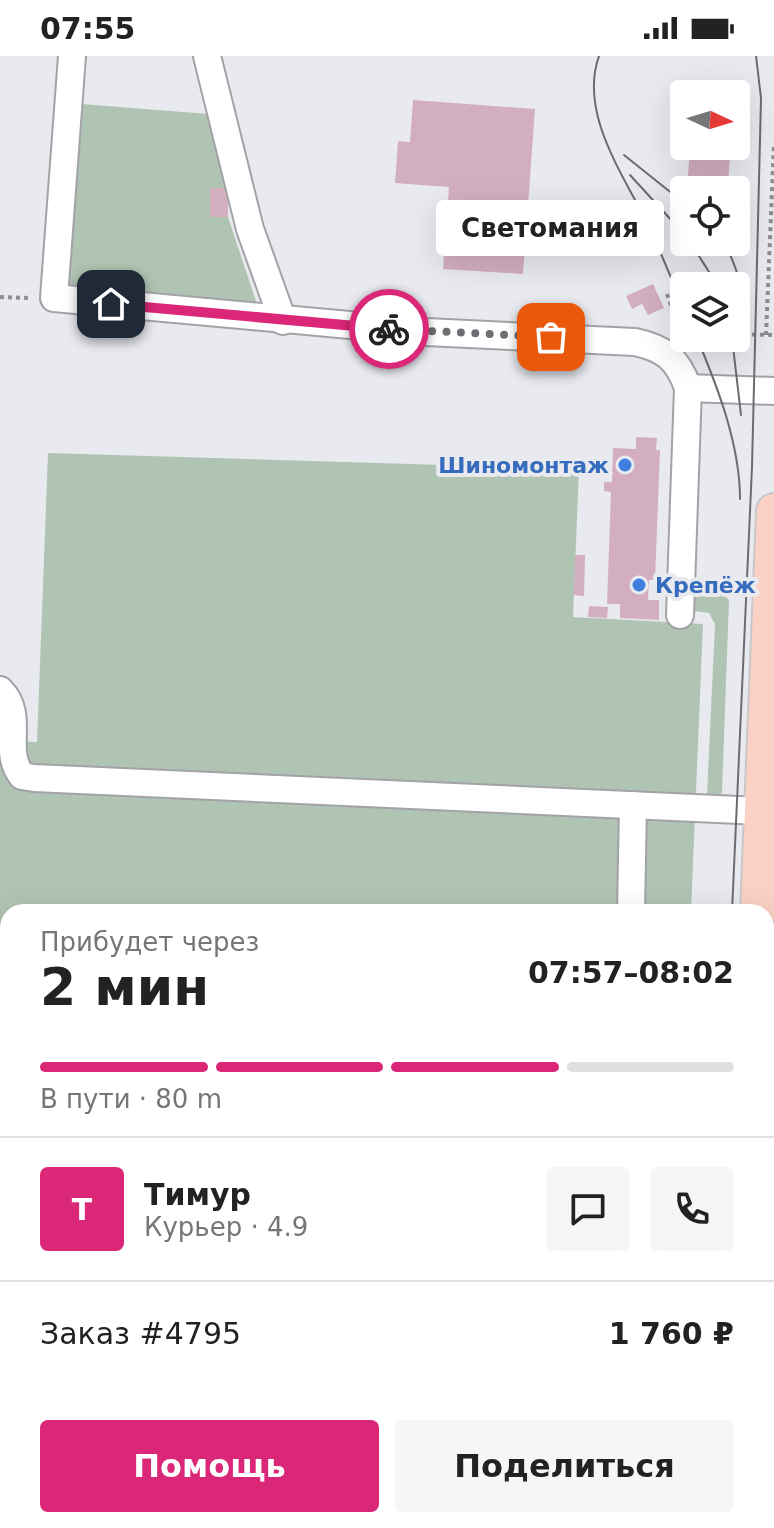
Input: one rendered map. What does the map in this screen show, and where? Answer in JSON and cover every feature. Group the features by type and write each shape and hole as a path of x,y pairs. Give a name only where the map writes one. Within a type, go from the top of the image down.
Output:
{"main road":[{"path":"758,904 774,511"}],"street":[{"path":"72,56 54,298 426,332 635,342 660,349 670,355 683,373 688,388 680,615"},
{"path":"207,56 250,229 283,321"},
{"path":"688,388 774,391"},
{"path":"0,690 12,707 16,768 22,776 34,778 761,811"},
{"path":"631,904 633,805"}],"path":[{"path":"766,335 774,143"},
{"path":"667,294 670,303"},
{"path":"0,297 54,298"},
{"path":"750,334 774,335"}],"green space":[{"path":"82,104 208,114 228,188 210,188 210,216 228,217 259,310 69,291"},
{"path":"48,453 579,469 573,617 703,624 691,904 0,904 0,741 37,742"},
{"path":"696,587 717,588 729,600 722,793 716,796 707,795 715,624 709,613 694,611"}],"building":[{"path":"413,100 535,109 523,274 443,269 449,187 395,183 398,141 410,142"},
{"path":"689,160 730,160 729,176 688,176"},
{"path":"210,188 228,188 228,217 210,217"},
{"path":"653,284 664,308 648,315 642,304 632,309 626,296"},
{"path":"636,437 657,438 656,450 660,450 655,580 649,580 648,600 659,600 659,620 620,618 620,604 607,604 611,492 604,491 604,482 612,482 613,448 636,449"},
{"path":"575,555 585,555 584,596 574,595"},
{"path":"589,606 608,607 607,618 588,617"}],"tram line":[{"path":"599,56 594,78 600,123 670,275"},
{"path":"732,904 752,467 761,98 756,56"},
{"path":"624,155 670,192"},
{"path":"630,175 670,219"},
{"path":"699,256 709,272"},
{"path":"730,256 736,272"},
{"path":"702,352 732,438 740,499"},
{"path":"734,352 741,415"}],"way so far":[{"path":"389,329 551,337"}],"place":[{"name":"Светомания","path":"551,337"},
{"name":"Шиномонтаж","path":"625,465"},
{"name":"Крепёж","path":"639,585"}],"route":[{"path":"111,304 389,329"}]}
